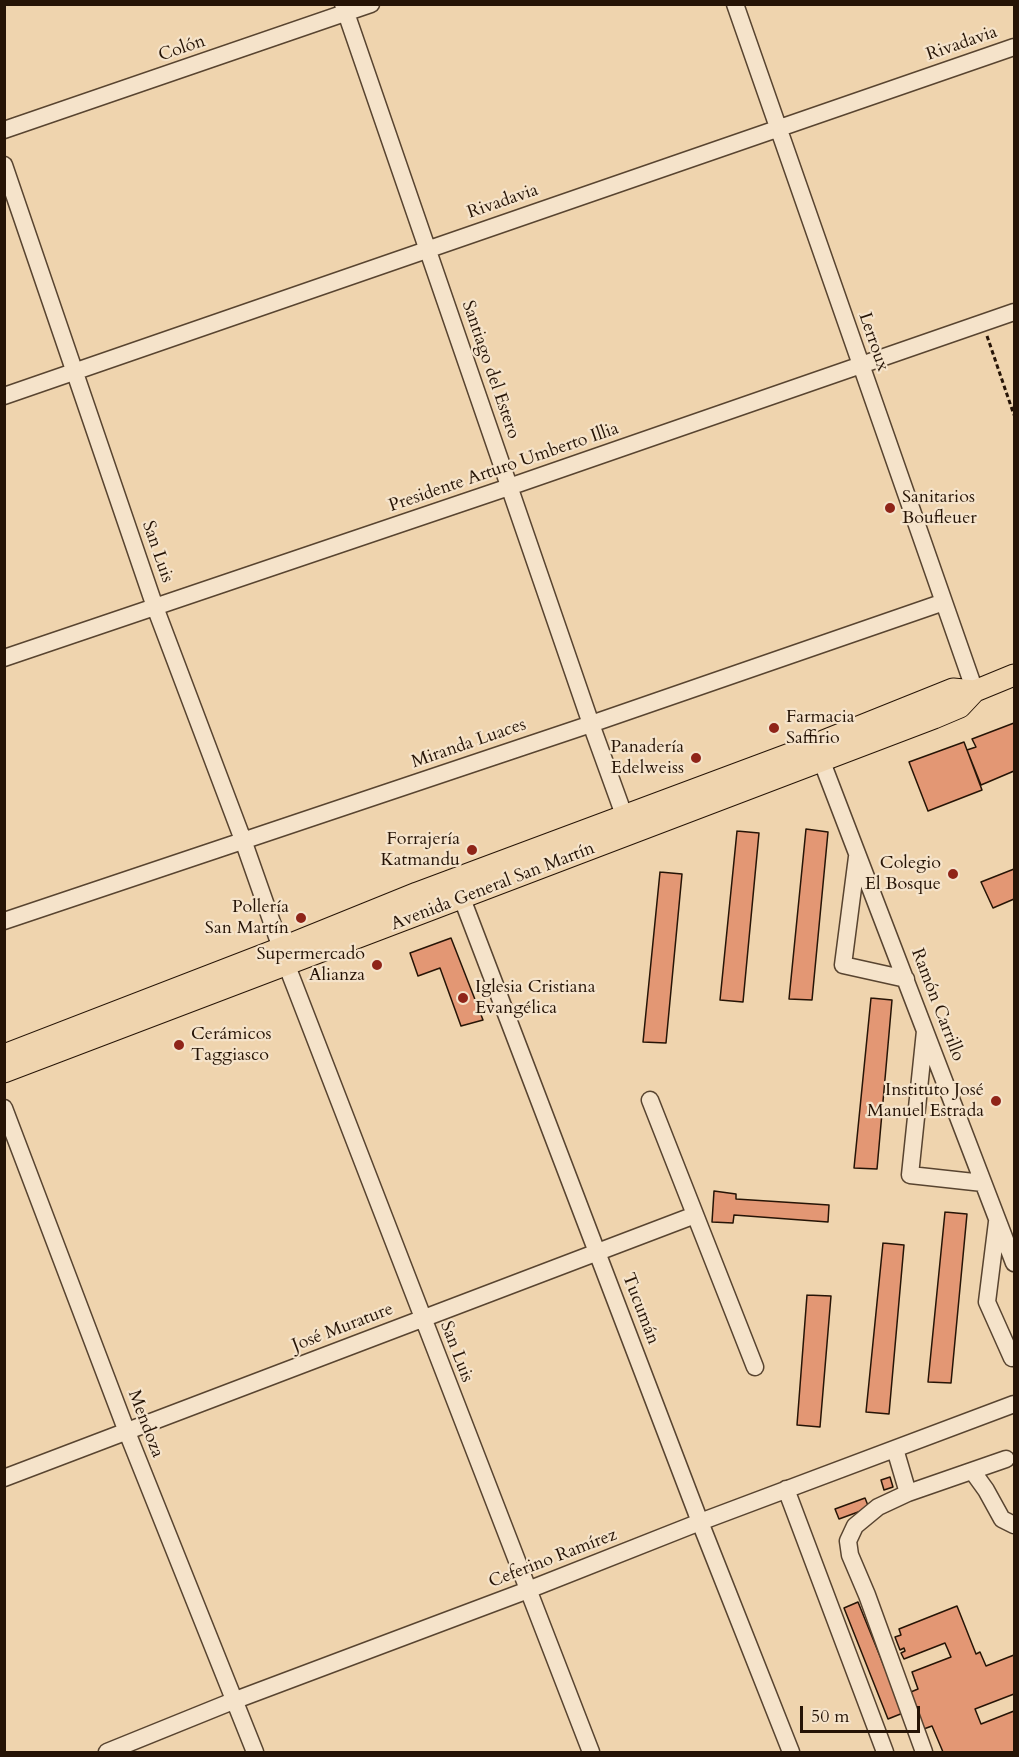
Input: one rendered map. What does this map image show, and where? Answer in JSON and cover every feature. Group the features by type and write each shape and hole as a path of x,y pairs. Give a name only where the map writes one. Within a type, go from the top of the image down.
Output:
{"main road":[{"name":"Avenida General San Martín","path":"4,1055 284,957 462,898 822,762 960,707 975,691 1014,675"},
{"name":"Avenida General San Martín","path":"4,1072 284,957 454,879 811,746 953,689 975,691"}],"street":[{"name":"Colón","path":"4,130 345,9 371,4"},
{"name":"Lerroux","path":"735,4 975,691"},
{"name":"Santiago del Estero","path":"345,9 624,815"},
{"name":"Rivadavia","path":"4,396 1014,47"},
{"name":"San Luis","path":"4,165 155,607 243,840 284,957 591,1752"},
{"name":"Presidente Arturo Umberto Illia","path":"4,658 509,487 1014,312"},
{"name":"Miranda Luaces","path":"4,921 591,724 944,602"},
{"name":"Ramón Carrillo","path":"822,762 1014,1263"},
{"path":"857,854 843,965 906,979"},
{"name":"Tucumán","path":"454,879 700,1522 791,1752"},
{"path":"925,1028 910,1175 983,1183"},
{"path":"650,1100 755,1367"},
{"name":"Mendoza","path":"4,1108 127,1431 255,1752"},
{"name":"José Murature","path":"4,1478 695,1215"},
{"path":"998,1219 987,1302 1012,1358"},
{"name":"Ceferino Ramírez","path":"106,1752 786,1489 1014,1404"},
{"path":"895,1449 908,1493"},
{"path":"924,1752 867,1595 850,1555 848,1541 850,1533 865,1516 878,1507 908,1493 1006,1459"},
{"path":"973,1472 1002,1519 1014,1525"},
{"path":"786,1489 885,1752"}],"path":[{"path":"983,323 1014,415"}],"building":[{"path":"1014,723 1014,771 981,785 967,750 976,747 972,739"},
{"path":"964,742 982,790 928,811 909,762"},
{"path":"806,829 828,832 812,1000 789,999"},
{"path":"737,831 759,833 743,1002 720,1000"},
{"path":"1014,869 1014,899 993,908 981,882"},
{"path":"660,872 682,874 666,1043 643,1042"},
{"name":"Iglesia Cristiana Evangélica","path":"451,938 483,1020 461,1026 440,968 418,976 410,953"},
{"path":"871,998 892,1000 877,1169 854,1168"},
{"path":"714,1191 736,1194 736,1199 829,1205 828,1222 734,1215 733,1223 712,1222"},
{"path":"945,1212 967,1214 951,1383 928,1382"},
{"path":"883,1243 904,1245 889,1414 866,1412"},
{"path":"807,1295 831,1296 820,1427 797,1425"},
{"path":"890,1477 893,1487 884,1490 881,1480"},
{"path":"865,1498 869,1508 839,1519 835,1509"},
{"path":"858,1602 903,1713 888,1719 844,1608"},
{"path":"957,1606 976,1654 980,1652 986,1666 1014,1655 1014,1694 975,1709 981,1724 1014,1711 1014,1752 943,1752 932,1726 921,1730 906,1694 918,1689 912,1672 951,1657 945,1643 904,1659 901,1653 905,1651 904,1648 900,1650 895,1637 901,1635 899,1629"}],"place":[{"name":"Sanitarios Boufleuer","path":"890,508"},
{"name":"Farmacia Saffirio","path":"774,728"},
{"name":"Panadería Edelweiss","path":"696,758"},
{"name":"Forrajería Katmandu","path":"472,850"},
{"name":"Colegio El Bosque","path":"953,874"},
{"name":"Pollería San Martín","path":"301,918"},
{"name":"Supermercado Alianza","path":"377,965"},
{"name":"Iglesia Cristiana Evangélica","path":"463,998"},
{"name":"Cerámicos Taggiasco","path":"179,1045"},
{"name":"Instituto José Manuel Estrada","path":"996,1101"}]}
